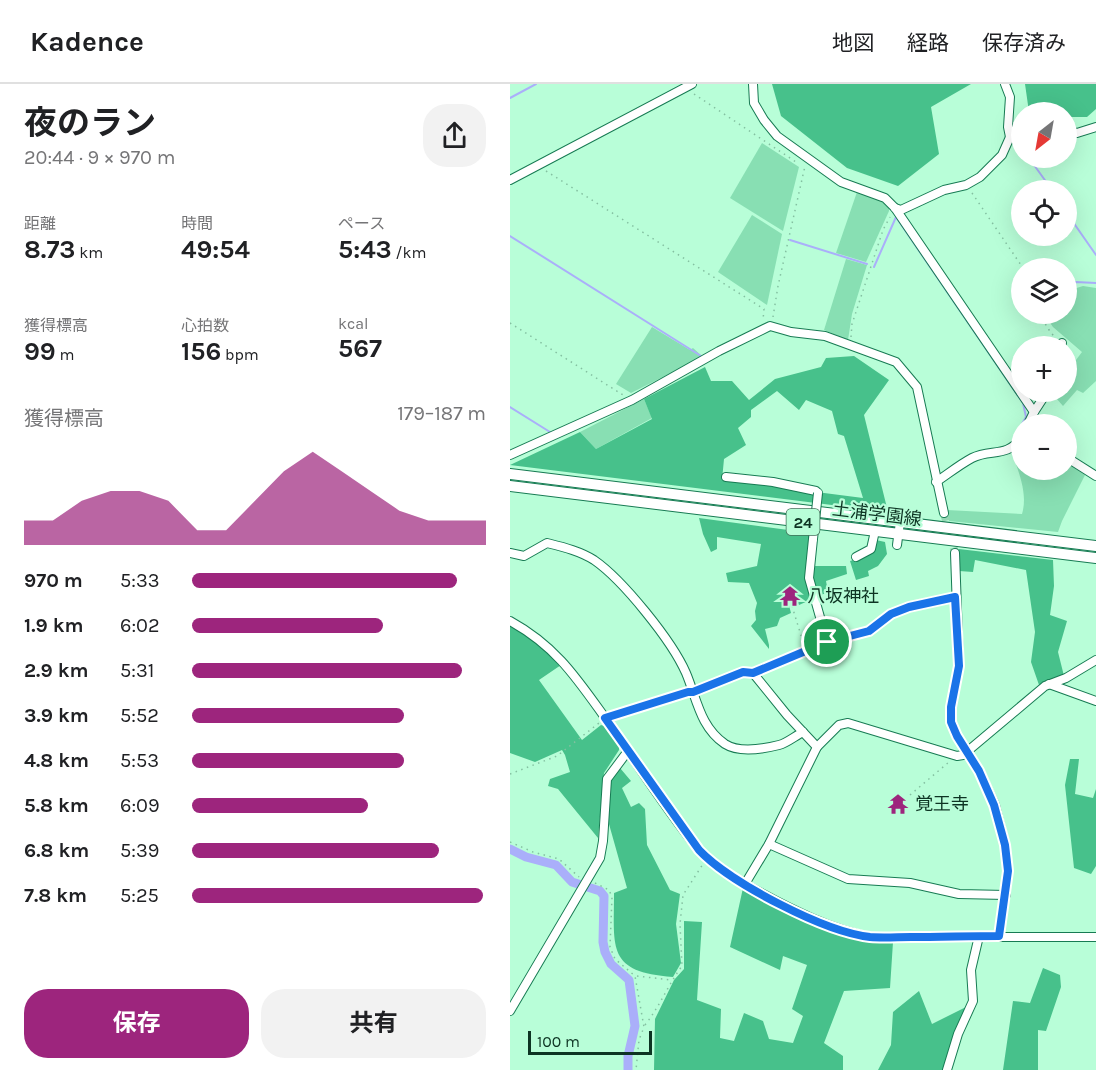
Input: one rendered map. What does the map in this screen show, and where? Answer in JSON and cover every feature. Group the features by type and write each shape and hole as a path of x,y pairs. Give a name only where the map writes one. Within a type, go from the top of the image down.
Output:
{"main road":[{"name":"土浦学園線","path":"510,474 1095,544"},
{"name":"土浦学園線","path":"510,486 875,531 898,539 1096,558"}],"street":[{"path":"753,84 754,103 777,136 841,182 885,198 895,208 1034,412 1040,402"},
{"path":"895,208 901,210 944,190 966,185 981,177 1002,155 1010,137 1008,127 1010,97 1005,84"},
{"path":"510,180 688,86"},
{"path":"1077,133 1096,127"},
{"path":"510,455 632,400 719,351 771,326 791,332 825,336 896,362 917,387 944,513"},
{"path":"936,482 974,457 1011,449"},
{"path":"1077,464 1096,476"},
{"path":"726,477 773,482 818,493 809,578 827,642"},
{"path":"898,539 900,522"},
{"path":"856,558 871,549 875,531"},
{"path":"510,553 524,556 547,543 570,549 593,560 632,596 661,633 685,671 702,719 725,743 739,749 780,745 803,732"},
{"path":"955,553 959,666 951,707 951,722 984,782 1000,824 1007,858 1006,895 999,936"},
{"path":"605,718 693,692 743,672 753,673 827,642 869,631 891,614 909,607 955,597"},
{"path":"510,621 542,641 556,654 605,718 691,841 707,859 745,884 803,915 843,931 869,937 1096,937"},
{"path":"745,884 770,844 817,747 839,724 848,723 957,756 966,752 1045,686 1066,678 1096,660"},
{"path":"753,673 817,747"},
{"path":"1049,684 1096,701"},
{"path":"510,1011 600,858 607,779 628,751"},
{"path":"770,844 848,879 910,883 959,894 1006,895"},
{"path":"947,1070 958,1034 973,1001 971,970 979,936"}],"path":[{"path":"688,86 796,162"},
{"path":"538,165 764,309 763,321 771,326 807,158"},
{"path":"966,185 1016,258"},
{"path":"850,346 855,313 883,230 895,208"},
{"path":"510,323 632,400"},
{"path":"792,606 806,651"},
{"path":"510,774 557,756 605,718"},
{"path":"910,795 957,756"},
{"path":"510,842 559,859 576,875 609,890 612,897 610,947 615,960 635,976 672,980"},
{"path":"636,1070 639,1040 644,1027 658,1009 672,980 682,966 680,924 683,895 707,859"},
{"path":"635,976 644,1027"}],"green space":[{"path":"772,84 971,84 931,107 939,154 898,186 847,168 781,116"},
{"path":"1025,84 1096,84 1096,109 1087,117 1077,117 1077,102 1028,102"},
{"path":"762,143 799,167 783,231 730,198"},
{"path":"857,192 873,196 889,206 889,211 866,262 836,253"},
{"path":"752,215 782,234 767,305 718,272"},
{"path":"846,259 867,265 852,314 848,340 824,330"},
{"path":"1083,286 1096,288 1096,381 1083,393 1077,390 1077,359 1082,352 1077,348 1077,336 1063,336 1051,324 1077,324 1077,288"},
{"path":"652,327 690,350 693,348 703,357 631,393 616,384"},
{"path":"854,356 889,380 864,415 888,512 510,465 580,432 596,449 652,419 644,399 705,367 711,381 732,381 749,400 775,379 821,367 826,358","holes":["777,391 799,410 806,400 832,411 838,434 844,436 863,498 722,480 724,459 746,445 738,428 751,417 751,410"]},
{"path":"644,399 652,418 596,449 580,432"},
{"path":"1077,470 1085,475 1058,532 949,521 947,510 1022,514 1023,492 1021,480 1077,480"},
{"path":"699,518 811,533 809,566 846,566 847,574 826,581 828,592 799,605 790,589 785,590 791,613 780,618 777,626 765,629 769,649 751,626 756,620 757,603 749,583 728,582 726,573 757,566 761,544 717,537 717,549 711,552"},
{"path":"876,540 885,542 887,554 878,566 868,571 869,576 856,580 850,561 864,557"},
{"path":"959,549 1053,560 1054,586 1050,615 1067,621 1058,652 1064,676 1039,685 1031,662 1035,632 1026,570 975,560 973,572 959,571"},
{"path":"510,626 541,644 561,665 539,680 582,740 601,725 619,747 604,773 598,838 558,789 548,786 550,779 570,772 562,750 535,762 510,753"},
{"path":"1070,759 1079,759 1075,794 1093,798 1096,789 1096,866 1091,874 1074,868 1065,785"},
{"path":"620,768 631,781 622,788 631,807 639,803 645,809 647,845 670,890 680,894 676,924 681,963 673,977 636,970 625,963 615,943 614,893 627,888 607,817 611,780"},
{"path":"743,888 797,917 833,931 872,940 893,942 890,988 844,991 824,1043 843,1056 843,1070 654,1070 655,1019 674,980 684,969 684,921 702,922 697,1000 721,1009 720,1038 734,1041 744,1013 763,1021 769,1039 793,1043 803,1016 792,1009 807,965 783,956 780,970 730,947"},
{"path":"1043,968 1060,975 1061,987 1046,1031 1038,1030 1038,1070 1003,1070 1013,1001 1030,1003"},
{"path":"919,991 932,1024 968,1006 945,1070 878,1070 891,1045 893,1012"}],"waterway":[{"path":"510,98 536,84"},
{"path":"1036,168 1045,180"},
{"path":"874,267 896,217 1023,403 1025,414"},
{"path":"1077,228 1096,255"},
{"path":"510,236 701,356"},
{"path":"790,240 867,264"},
{"path":"1077,282 1096,283"},
{"path":"510,407 550,432"},
{"path":"510,849 526,857 556,865 572,882 600,891 604,896 603,942 605,952 611,964 629,980 635,1026 628,1056 628,1070"}],"tunnel":[{"path":"944,513 955,553"}],"place":[{"name":"八坂神社","path":"790,596"},
{"name":"覚王寺","path":"898,804"}],"route":[{"path":"955,597 959,666 951,707 951,722 969,758 979,771 994,805 1005,845 1008,871 999,936 869,937 843,931 803,915 745,884 707,859 691,841 605,718 693,692 743,672 753,673 827,642 869,631 891,614 909,607 955,597"}]}
